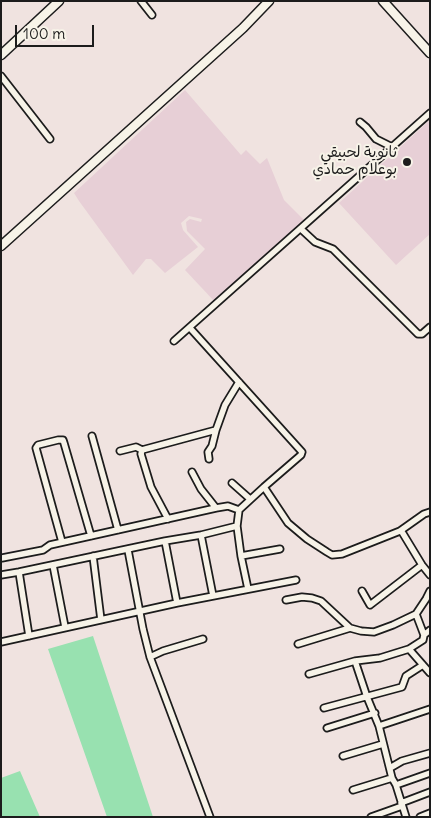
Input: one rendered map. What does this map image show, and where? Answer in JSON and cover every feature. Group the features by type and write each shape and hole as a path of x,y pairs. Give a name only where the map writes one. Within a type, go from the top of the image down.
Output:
{"main road":[{"path":"1,55 59,1"},
{"path":"1,246 243,28 269,1"},
{"path":"383,1 430,52"}],"street":[{"path":"141,1 152,15"},
{"path":"1,76 50,139"},
{"path":"174,341 430,113"},
{"path":"360,122 376,139 392,147"},
{"path":"301,229 315,242 334,249 418,334 422,334 430,327"},
{"path":"190,328 302,452 302,455 239,510 237,526 248,589"},
{"path":"208,459 208,452 212,446 225,406 239,382"},
{"path":"120,451 140,450 216,430"},
{"path":"92,436 118,530"},
{"path":"62,542 36,448 38,445 59,439 63,440 64,443 91,536"},
{"path":"140,450 151,487 168,519"},
{"path":"192,472 201,489 216,508"},
{"path":"232,483 250,500"},
{"path":"264,487 288,523 307,539 332,555 346,553 400,531 424,514 430,512"},
{"path":"2,558 43,550 50,545 62,542 216,508 228,506 239,510"},
{"path":"1,575 237,526"},
{"path":"400,531 430,574"},
{"path":"201,535 213,596"},
{"path":"165,541 177,603"},
{"path":"241,556 280,549"},
{"path":"128,550 150,657 210,817"},
{"path":"93,556 101,620"},
{"path":"53,565 65,627"},
{"path":"362,591 370,606 422,565"},
{"path":"19,572 28,636"},
{"path":"1,642 177,603 296,580"},
{"path":"286,600 302,597 321,601 350,628 374,632 416,614 430,591"},
{"path":"416,614 424,635"},
{"path":"298,644 350,628"},
{"path":"309,674 355,661 380,658 409,649 423,640 424,635 430,630"},
{"path":"150,657 163,651 203,639"},
{"path":"409,649 430,673"},
{"path":"355,661 375,713 392,778 406,817"},
{"path":"324,708 402,687 406,676 423,665"},
{"path":"379,726 430,709"},
{"path":"327,728 375,713"},
{"path":"343,756 384,744"},
{"path":"390,768 402,761 430,753"},
{"path":"396,785 430,772"},
{"path":"353,790 392,778"},
{"path":"372,817 430,792"},
{"path":"420,817 430,813"}],"shaded area":[{"path":"185,90 241,155 246,150 260,164 267,158 284,200 305,221 215,302 185,270 205,249 187,231 186,222 190,219 201,222 202,219 189,216 181,223 183,230 198,247 165,273 151,259 146,259 133,275 74,193"},
{"name":"ثانوية لحبيقي بوعلام حمادي","path":"430,120 430,234 396,265 339,203"}],"green space":[{"path":"93,636 153,817 107,817 48,649"},
{"path":"20,771 40,817 1,817 1,778"}],"place":[{"name":"ثانوية لحبيقي بوعلام حمادي","path":"407,162"}]}
